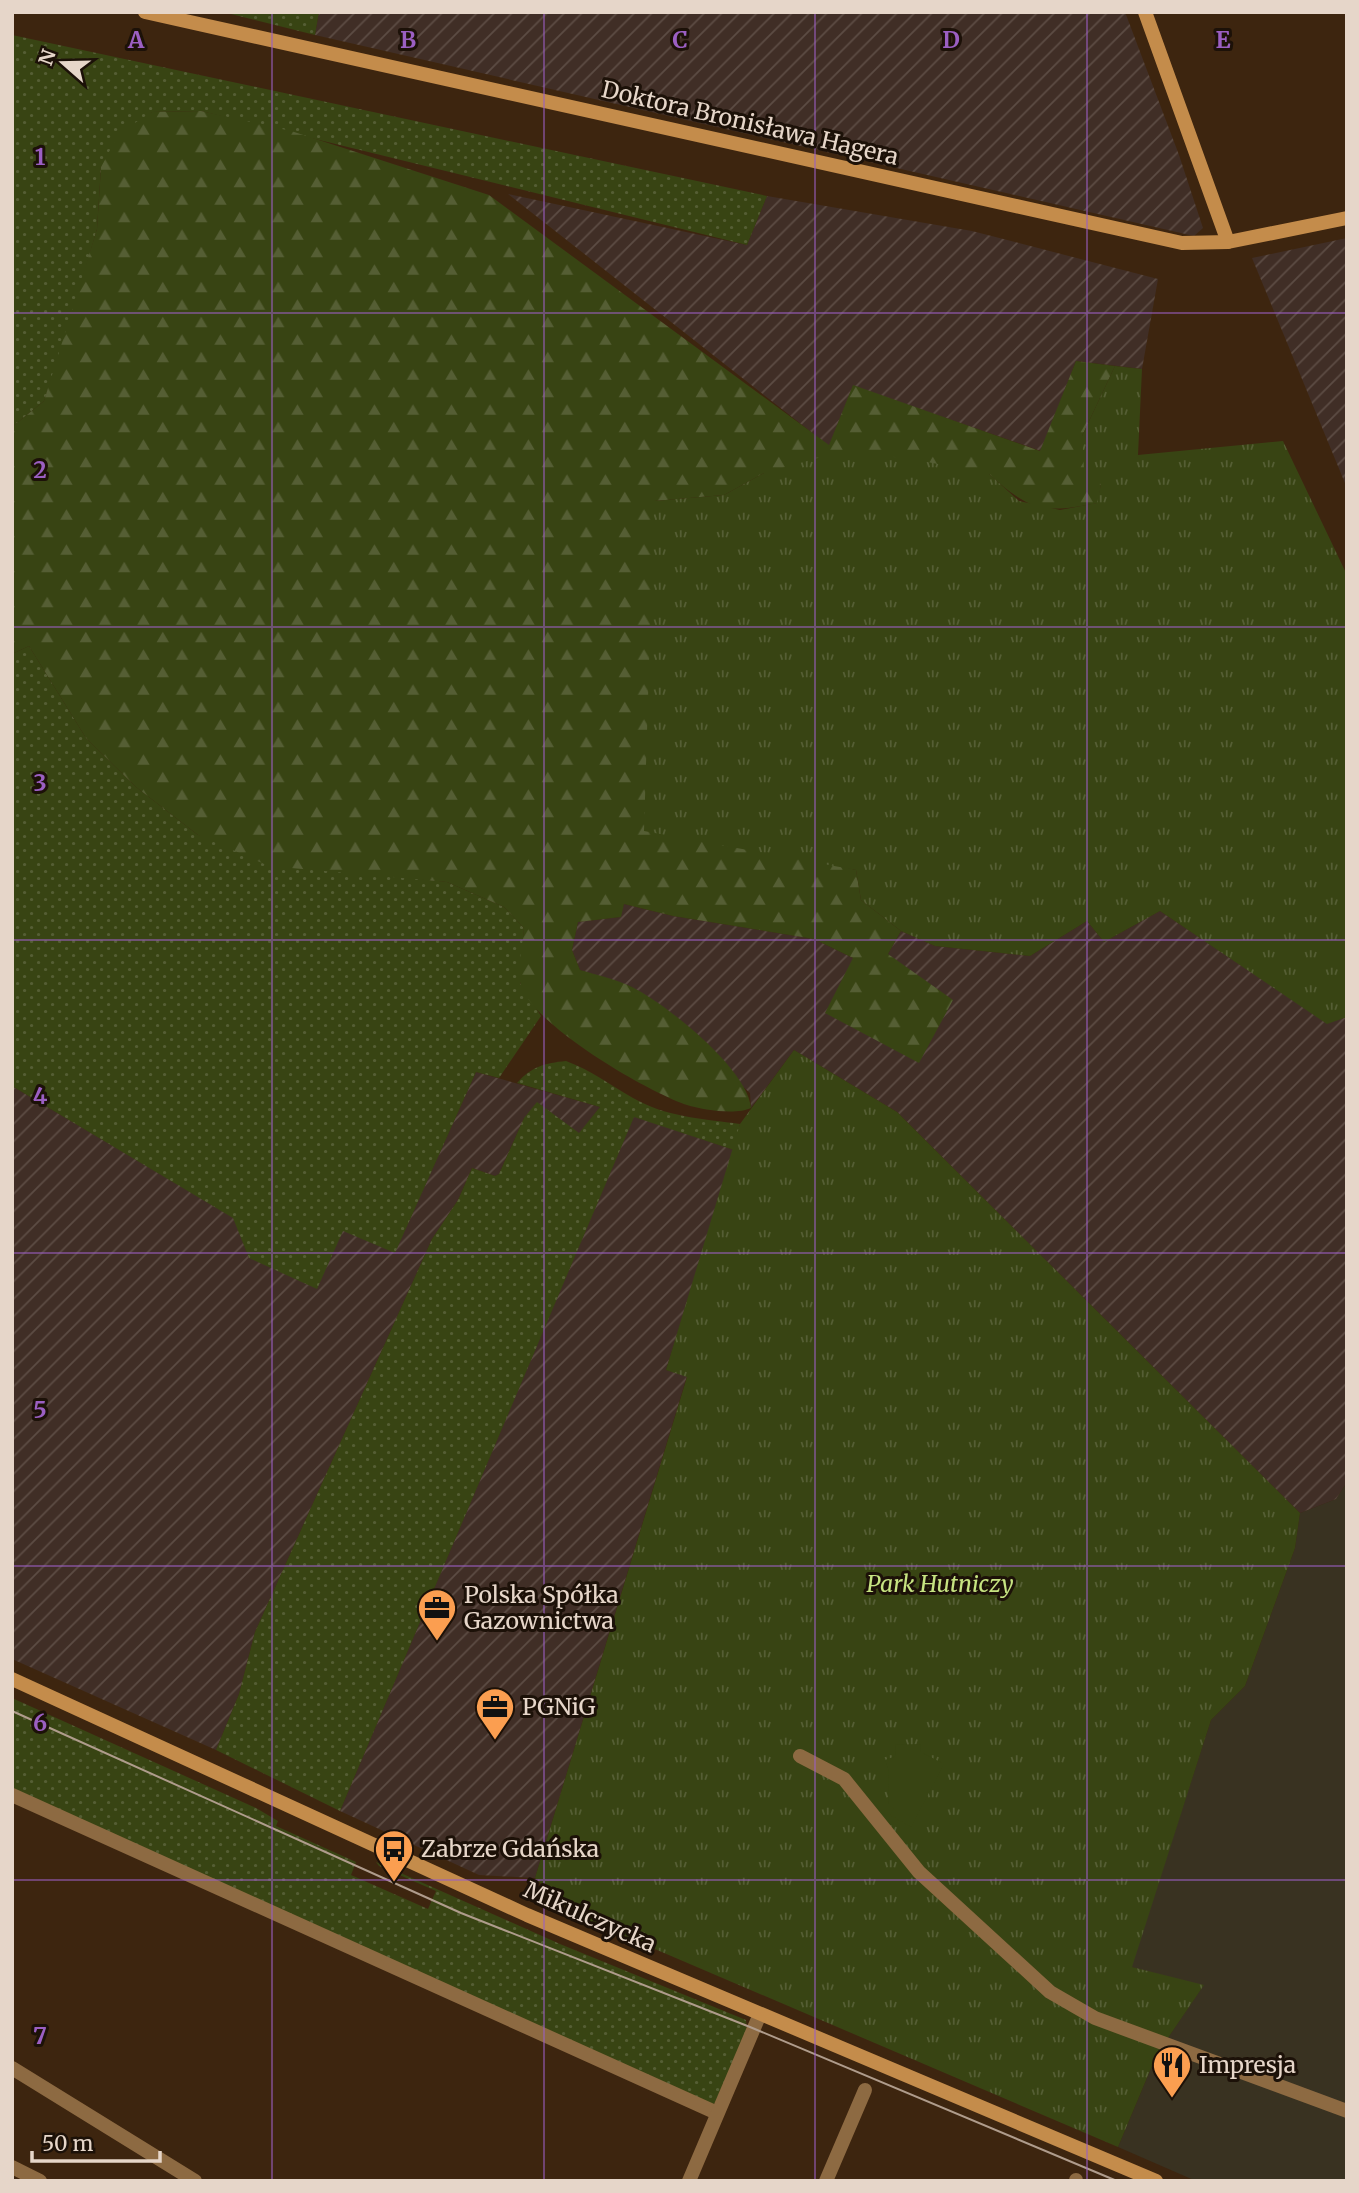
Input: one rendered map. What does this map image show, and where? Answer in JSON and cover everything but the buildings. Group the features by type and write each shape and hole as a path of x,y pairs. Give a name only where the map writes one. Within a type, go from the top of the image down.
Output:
{"street":[{"name":"Doktora Bronisława Hagera","path":"145,12 1182,243 1228,242 1347,218"},
{"path":"1145,12 1228,242"},
{"name":"Mikulczycka","path":"12,1679 515,1910 1156,2181"},
{"path":"800,1756 835,1773 852,1787 919,1872 1050,1992 1096,2018 1347,2111"},
{"path":"12,1795 717,2113"},
{"path":"689,2181 760,2014"},
{"path":"12,2068 195,2181"},
{"path":"826,2181 865,2090"},
{"path":"12,2167 40,2181"}],"shaded area":[{"path":"319,12 1125,12 1179,155 1203,228 1194,236 315,35"},
{"path":"508,194 747,245 767,196 972,231 1158,279 1142,369 1076,361 1041,451 853,386 829,446"},
{"path":"1347,238 1347,488 1252,258"},
{"path":"624,904 673,916 814,939 853,958 888,954 901,931 935,946 1030,956 1087,921 1104,942 1160,911 1327,1023 1347,1017 1347,1482 1336,1499 1300,1513 897,1112 794,1050 751,1108 750,1093 632,987 580,970 572,950 578,922 620,917"},
{"path":"476,1072 600,1107 579,1134 524,1118 499,1174 495,1176 472,1168 458,1200 432,1239 255,1632 239,1694 216,1750 12,1659 12,1086 234,1218 249,1258 343,1230 395,1252"},
{"path":"634,1116 734,1150 666,1370 687,1376 535,1878 479,1875 340,1811"},
{"path":"1347,1482 1347,2181 1196,2181 1118,2147 1157,2054 1203,1986 1131,1967 1211,1720 1245,1686 1295,1548 1300,1513 1336,1499"}],"green space":[{"path":"223,12 319,12 315,35"},
{"path":"12,35 767,196 747,245 201,111 152,112 101,167 97,229 44,401 12,427"},
{"path":"201,111 291,131 489,195 829,445 853,385 1040,451 1076,361 1115,366 1082,436 1101,484 1098,503 1064,508 1038,506 1016,496 989,474 764,473 724,495 654,501 823,862 856,870 861,900 901,931 888,954 953,1000 919,1063 825,1013 853,958 814,939 673,916 624,904 621,917 578,922 572,950 580,970 632,987 684,1022 736,1075 751,1108 737,1111 710,1110 669,1098 619,1071 566,1036 528,999 519,976 524,928 504,907 447,882 269,866 198,835 136,787 86,738 29,646 12,654 12,427 44,401 97,229 101,167 119,133 152,112"},
{"path":"1115,366 1142,369 1138,455 1283,441 1347,575 1347,1017 1327,1024 1160,911 1104,942 1087,921 1030,956 935,946 901,931 861,900 856,870 644,831 654,501 724,495 764,473 836,453 907,458 989,474 1019,501 1060,510 1097,503 1101,484 1084,469 1082,436"},
{"path":"29,646 86,738 136,787 198,835 387,875 447,882 504,907 524,928 520,983 541,1016 499,1078 476,1072 395,1253 343,1231 317,1289 249,1258 233,1218 12,1086 12,654"},
{"name":"Park Hutniczy","path":"794,1050 897,1112 1300,1513 1295,1548 1245,1686 1211,1720 1132,1967 1204,1985 1157,2054 1118,2147 573,1914 535,1878 687,1377 666,1370 740,1124"},
{"path":"566,1061 658,1109 740,1124 734,1150 634,1117 340,1811 216,1750 239,1694 255,1632 432,1239 458,1200 472,1168 495,1176 499,1174 524,1118 537,1102 579,1133 600,1107 517,1083 539,1067"},
{"path":"12,1698 256,1808 278,1821 276,1826 356,1862 351,1875 428,1909 436,1891 379,1866 376,1862 560,1944 746,2020 747,2031 716,2102 712,2105 12,1794"},
{"path":"920,1744 921,1752 944,1764 911,1827 890,1815 894,1808 888,1805 889,1771 885,1760 896,1756 895,1745"}],"tram line":[{"path":"12,1711 461,1913 750,2027 1117,2181"}],"place":[{"name":"Polska Spółka Gazownictwa","path":"437,1642"},
{"name":"PGNiG","path":"495,1741"},
{"name":"Zabrze Gdańska","path":"394,1883"},
{"name":"Impresja","path":"1172,2099"}]}
